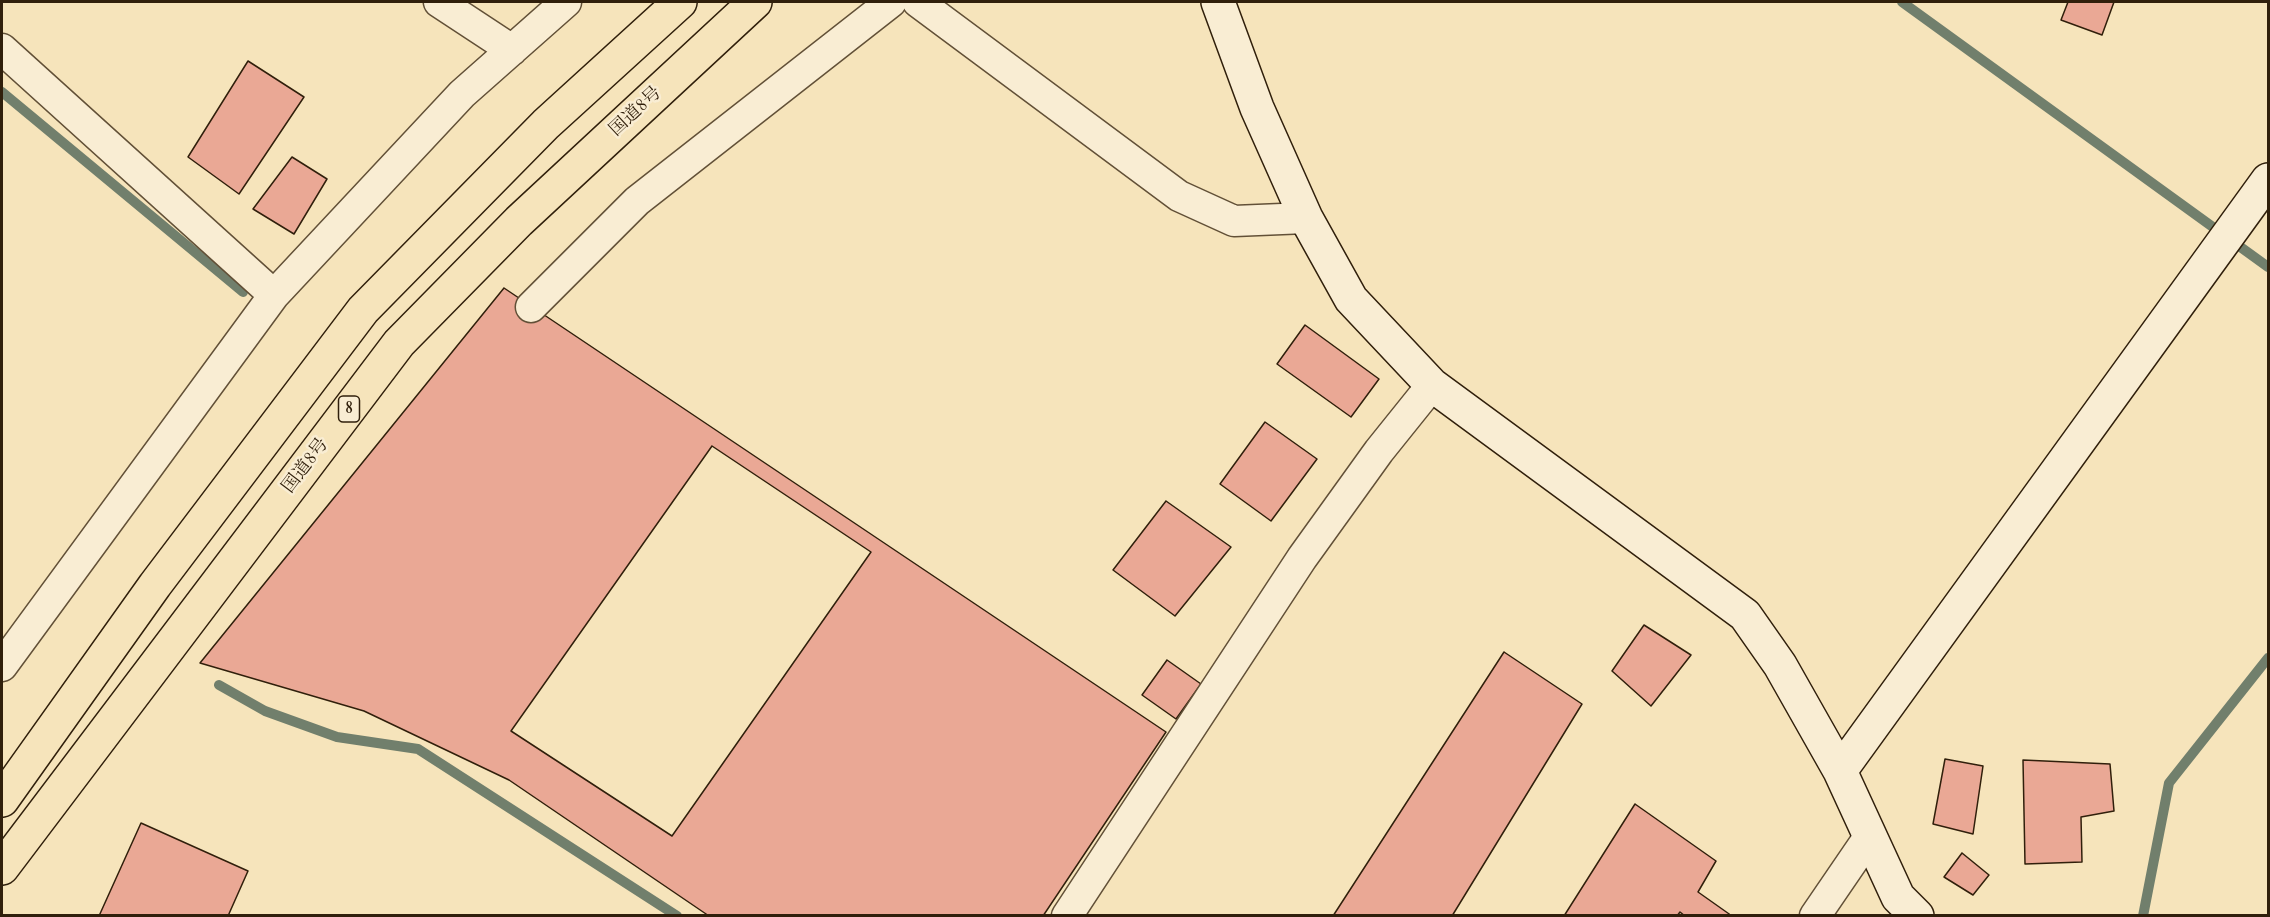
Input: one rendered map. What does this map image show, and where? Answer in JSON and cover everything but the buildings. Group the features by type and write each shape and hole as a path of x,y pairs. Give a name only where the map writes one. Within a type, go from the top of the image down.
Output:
{"highway":[{"path":"2,800 155,585 363,310 546,124 680,2"},
{"name":"国道8号","path":"2,868 399,343 519,221 755,2"}],"street":[{"path":"439,2 512,50"},
{"path":"2,666 274,295 462,94 566,2"},
{"path":"531,307 637,201 891,2"},
{"path":"918,2 1179,196 1234,221 1306,218"},
{"path":"1218,2 1257,108 1306,218 1351,299 1432,385 1745,615 1780,665 1840,771 1898,897 1917,915"},
{"path":"2,49 274,295"},
{"path":"1840,771 2268,180"},
{"path":"1067,915 1302,558 1378,451 1432,385"},
{"path":"1815,915 1869,837"}],"waterway":[{"path":"1902,2 2268,267"},
{"path":"2,92 243,292"},
{"path":"2143,916 2169,783 2268,658"},
{"path":"219,685 265,711 337,737 418,749 677,916"}]}
